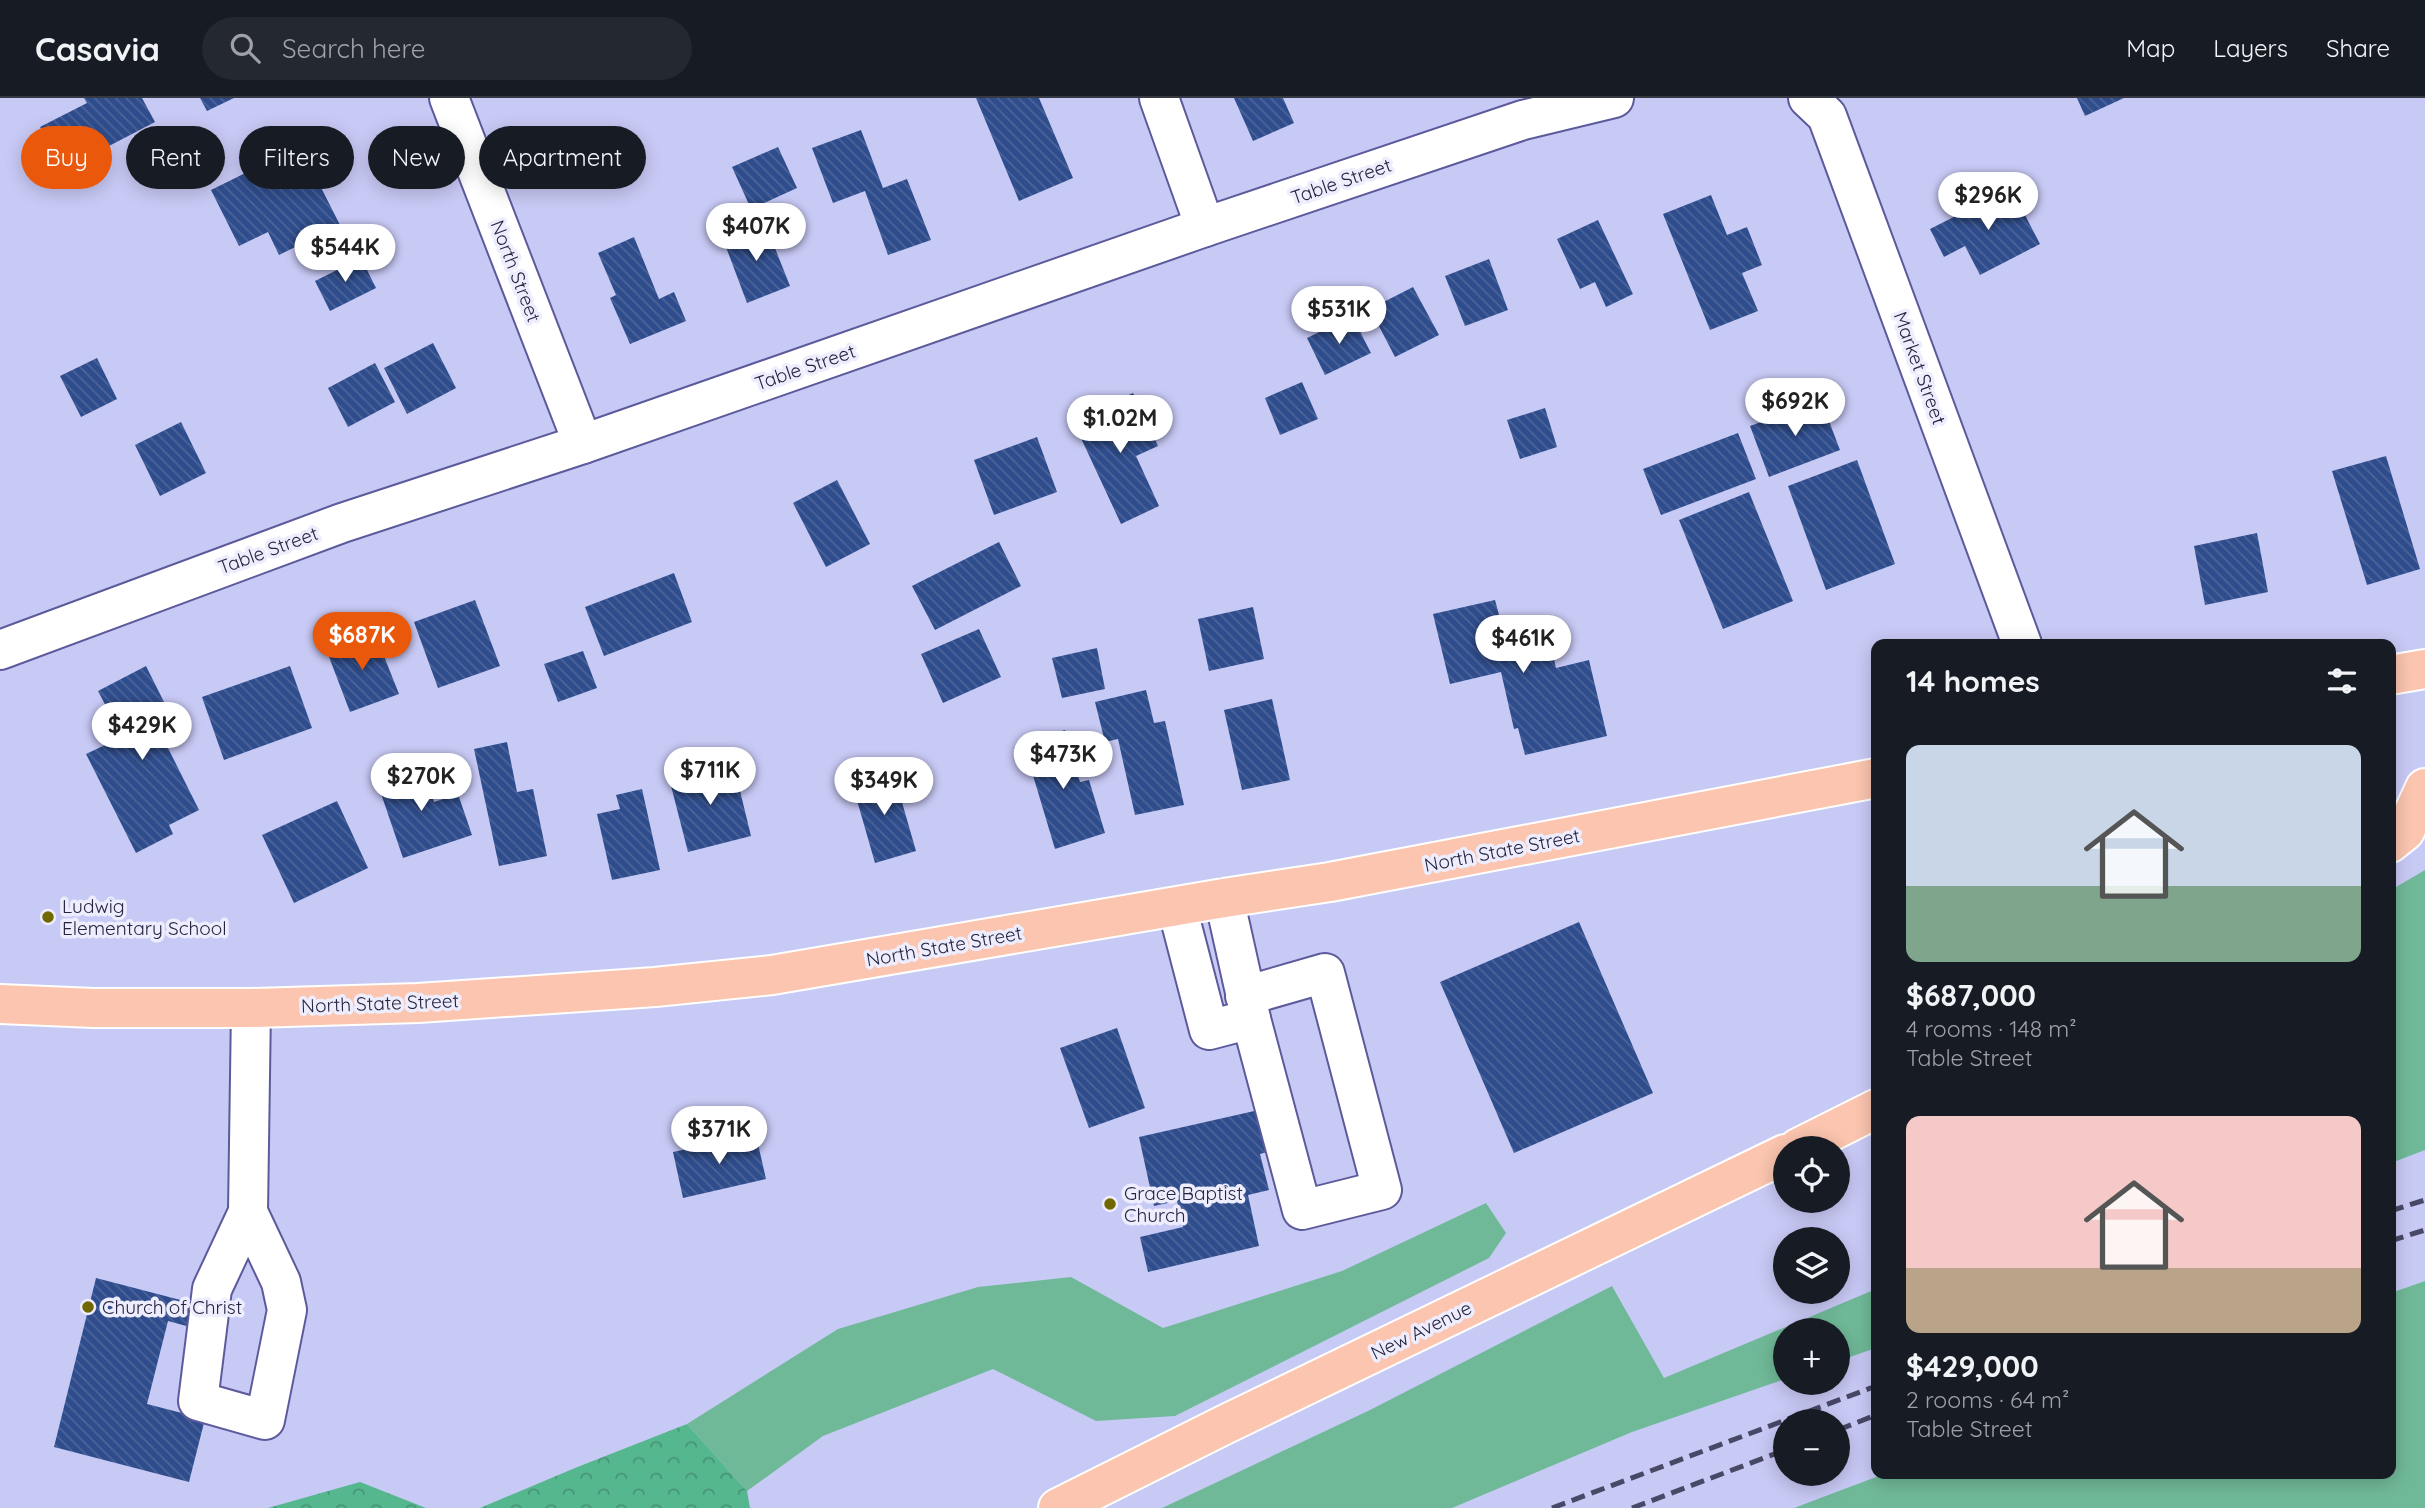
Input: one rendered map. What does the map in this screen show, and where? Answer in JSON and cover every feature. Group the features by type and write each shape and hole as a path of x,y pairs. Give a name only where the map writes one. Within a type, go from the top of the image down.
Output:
{"main road":[{"path":"2396,674 2425,669"},
{"name":"North State Street","path":"0,1004 94,1008 251,1007 491,999 772,975 1331,882 1871,779"},
{"path":"2396,838 2404,831 2425,788"},
{"path":"1821,1136 1871,1111"},
{"name":"New Avenue","path":"1058,1508 1773,1160"}],"street":[{"name":"North Street","path":"449,98 583,444"},
{"path":"1159,98 1205,227"},
{"name":"Table Street","path":"0,650 341,523 583,444 1205,227 1523,120 1614,98"},
{"name":"Market Street","path":"1808,98 1826,116 2020,639"},
{"path":"1177,906 1209,1030 1248,1007 1325,973 1382,1190 1302,1210 1248,1007 1224,898"},
{"path":"248,1212 281,1282 287,1310 265,1420 198,1401 212,1289 248,1212 251,1007"}],"green space":[{"path":"2425,870 2425,1150 2396,1161 2396,887"},
{"path":"1486,1203 1506,1233 1489,1258 1175,1416 1096,1421 993,1369 823,1436 747,1491 687,1424 838,1329 978,1287 1071,1277 1163,1328 1342,1271"},
{"path":"2425,1281 2425,1508 1794,1508 1871,1479 2396,1479 2396,1291"},
{"path":"1612,1286 1664,1378 1773,1332 1773,1383 1632,1432 1452,1508 1162,1508 1370,1410"},
{"path":"1871,1291 1871,1350 1850,1357 1850,1318 1807,1318 1840,1304 1850,1304 1850,1300"},
{"path":"687,1424 747,1491 750,1508 480,1508 575,1468"},
{"path":"360,1482 426,1508 268,1508"}],"building":[{"path":"84,98 142,98 155,122 147,126 126,126 126,137 112,144 112,126 42,126 87,103"},
{"path":"200,98 234,98 207,111"},
{"path":"976,98 1039,98 1073,178 1019,201"},
{"path":"1234,98 1283,98 1294,123 1253,141"},
{"path":"2077,98 2124,98 2085,116"},
{"path":"861,130 883,188 907,179 931,240 888,255 865,191 833,203 812,148"},
{"path":"778,147 797,188 751,209 732,167"},
{"path":"239,176 239,189 322,189 340,225 279,255 268,232 239,246 211,190 225,189 225,183"},
{"path":"2011,188 2040,244 1980,275 1965,246 1944,257 1930,229"},
{"path":"1711,195 1727,235 1747,227 1762,265 1742,273 1758,311 1710,330 1663,214"},
{"path":"1598,220 1633,294 1606,307 1595,282 1580,289 1557,239"},
{"path":"765,223 790,286 747,303 723,239"},
{"path":"634,237 659,299 674,292 686,321 630,344 610,298 616,295 598,253"},
{"path":"361,258 376,288 330,311 315,281"},
{"path":"1489,259 1508,310 1465,326 1445,276"},
{"path":"1413,287 1439,335 1395,357 1370,309"},
{"path":"1352,316 1371,353 1325,375 1307,338"},
{"path":"433,343 456,388 407,414 384,368"},
{"path":"97,358 117,399 81,417 60,376"},
{"path":"375,363 395,402 348,427 328,388"},
{"path":"1302,382 1318,419 1280,435 1265,398"},
{"path":"1133,393 1158,446 1136,456 1159,506 1121,524 1073,421"},
{"path":"1821,400 1840,450 1769,477 1750,426"},
{"path":"1545,408 1557,447 1520,459 1507,420"},
{"path":"181,422 206,473 160,496 135,445"},
{"path":"1738,433 1756,479 1661,515 1643,469"},
{"path":"1037,437 1057,492 994,515 974,460"},
{"path":"2386,456 2420,569 2367,585 2332,471"},
{"path":"1857,460 1895,564 1826,590 1788,486"},
{"path":"837,480 870,544 826,567 793,503"},
{"path":"1749,492 1793,601 1723,629 1679,520"},
{"path":"2257,533 2268,592 2205,605 2194,546"},
{"path":"999,542 1021,586 935,630 912,586"},
{"path":"674,573 692,622 604,656 585,607"},
{"path":"475,600 500,666 438,688 414,622"},
{"path":"1495,600 1502,626 1544,616 1556,668 1589,660 1607,736 1525,755 1518,728 1514,729 1501,672 1450,684 1433,614"},
{"path":"1253,607 1264,659 1209,671 1198,619"},
{"path":"979,629 1001,677 943,703 921,654"},
{"path":"374,631 399,694 350,712 326,649"},
{"path":"1097,648 1105,689 1062,698 1052,658"},
{"path":"583,651 597,688 558,702 544,664"},
{"path":"146,666 180,734 165,742 199,810 169,825 173,834 136,853 86,754 122,737 98,691"},
{"path":"290,666 312,728 224,760 202,697"},
{"path":"1146,690 1154,723 1165,721 1184,805 1135,815 1118,739 1105,742 1095,702"},
{"path":"1272,699 1290,780 1242,790 1224,710"},
{"path":"1065,730 1080,782 1089,780 1105,833 1055,849 1023,742"},
{"path":"507,742 517,792 533,789 547,856 499,866 474,749"},
{"path":"733,762 751,836 688,852 669,778"},
{"path":"422,764 434,802 458,794 472,835 403,858 376,779"},
{"path":"893,771 916,851 875,863 852,783"},
{"path":"642,789 660,870 612,880 597,814 620,809 616,795"},
{"path":"337,801 368,868 294,903 262,835"},
{"path":"1579,922 1653,1093 1514,1153 1440,982"},
{"path":"1117,1028 1145,1108 1089,1128 1060,1048"},
{"path":"1272,1107 1282,1148 1260,1154 1269,1190 1248,1195 1259,1246 1148,1272 1140,1237 1183,1227 1177,1201 1154,1206 1139,1137"},
{"path":"756,1135 766,1179 683,1198 673,1152"},
{"path":"96,1278 196,1304 190,1327 168,1321 147,1404 205,1419 189,1482 54,1447"}],"railway":[{"path":"2396,1209 2425,1200"},
{"path":"2396,1239 2425,1230"},
{"path":"1552,1508 1871,1388"},
{"path":"1850,1425 1871,1417"},
{"path":"1632,1508 1773,1455"}],"place":[{"name":"Ludwig Elementary School","path":"48,917"},
{"name":"Grace Baptist Church","path":"1110,1204"},
{"name":"Church of Christ","path":"88,1307"}]}
